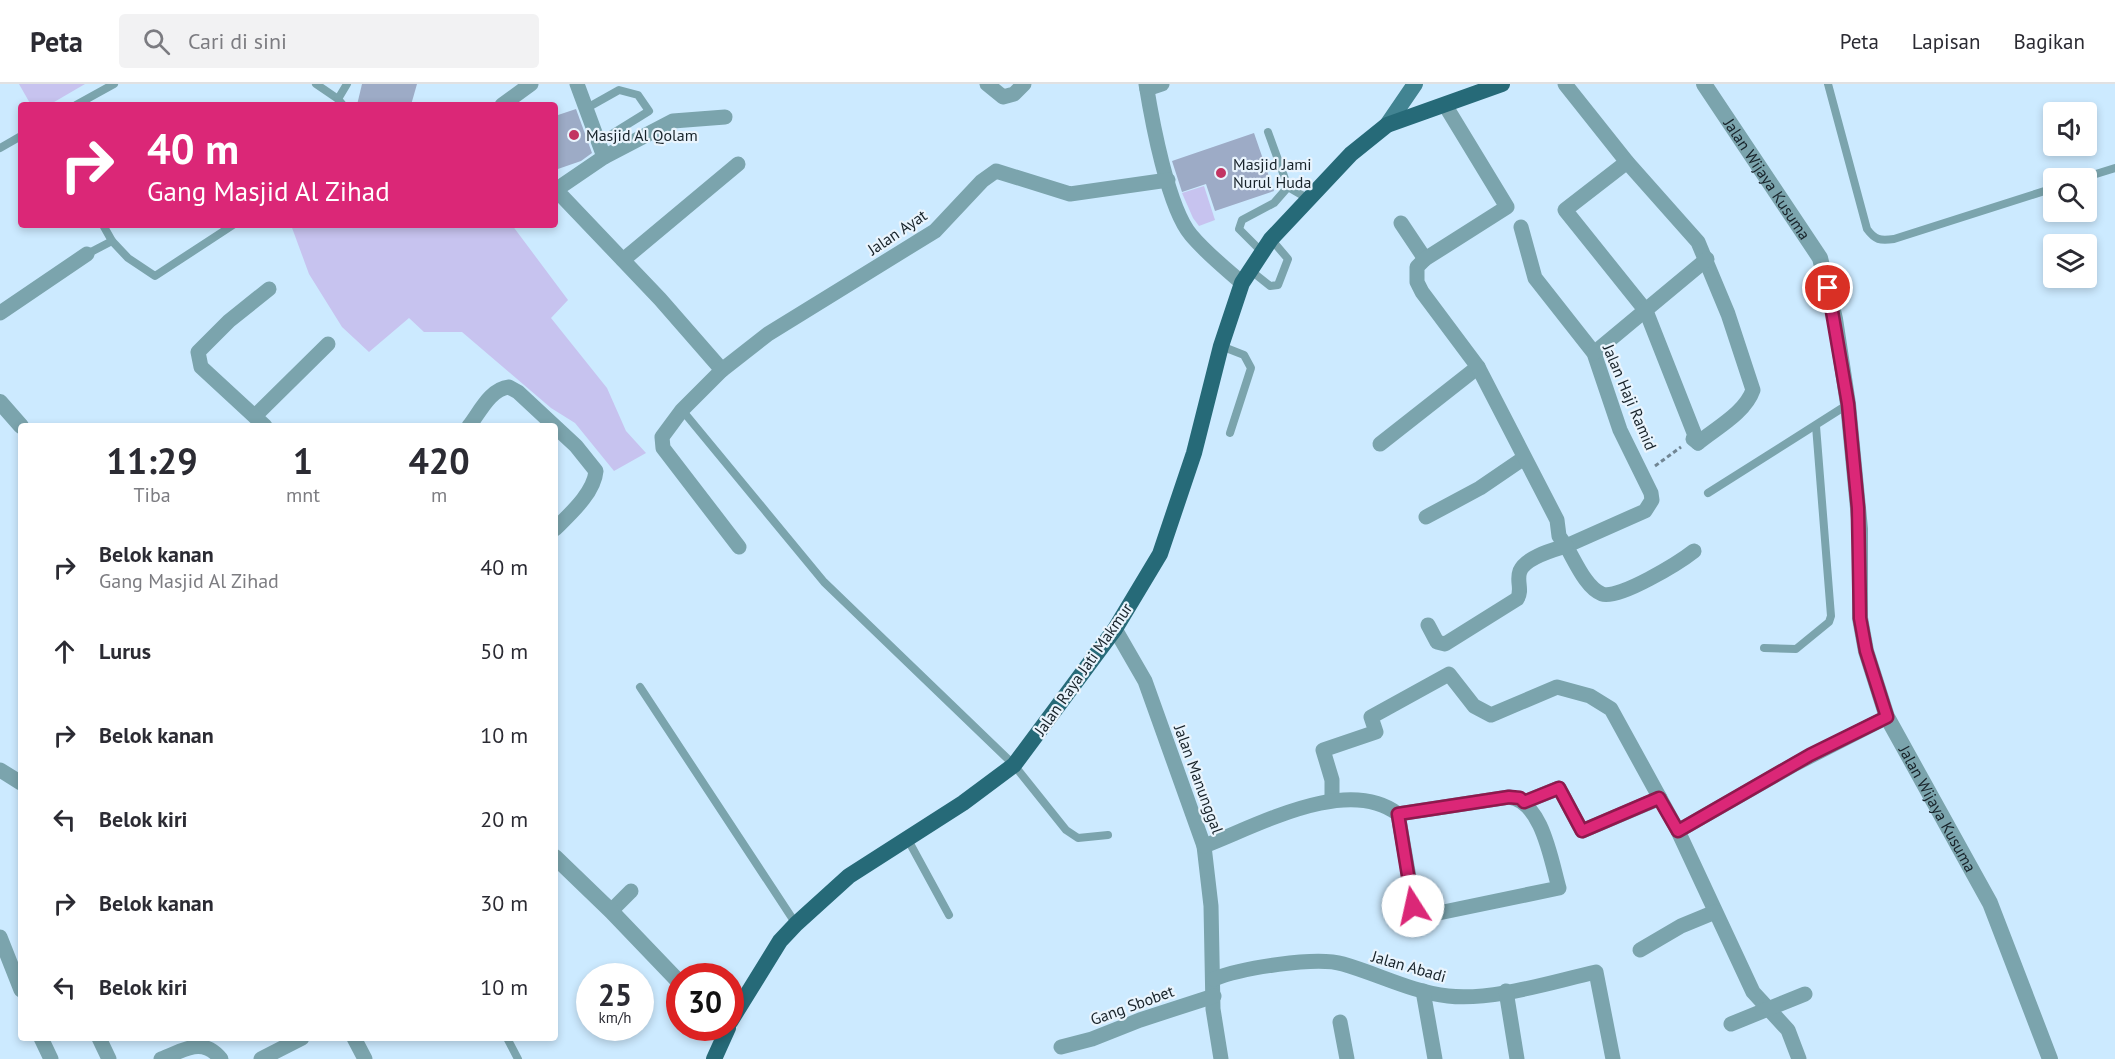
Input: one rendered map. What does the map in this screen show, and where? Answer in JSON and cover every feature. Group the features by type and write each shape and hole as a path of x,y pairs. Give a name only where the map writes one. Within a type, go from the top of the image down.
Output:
{"main road":[{"path":"1387,125 1415,84"},
{"name":"Jalan Raya Jati Makmur","path":"744,999 780,941 849,876 906,837 963,803 1014,765 1115,629 1160,554 1194,453 1221,346 1246,277 1267,245 1307,198 1351,154 1387,125 1502,84"},
{"path":"714,1059 722,1041"}],"street":[{"path":"506,102 531,84"},
{"path":"578,84 602,149"},
{"path":"987,84 1003,97 1014,94 1024,84"},
{"path":"1162,84 1146,87 1168,180 1181,218 1190,234 1246,277"},
{"path":"1565,84 1627,162 1698,242 1707,259 1753,390 1749,401 1695,441 1646,311 1565,210 1627,162"},
{"name":"Jalan Wijaya Kusuma","path":"1704,84 1820,258 1835,319 1848,404 1860,529 1860,618 1866,651 1887,717 1990,903 2050,1059"},
{"path":"1445,105 1507,207 1425,259 1416,270 1422,292 1478,367 1557,520 1561,540 1592,587 1602,594 1610,595 1629,589 1694,551"},
{"path":"722,370 559,193 560,188 602,149 673,121 725,117"},
{"path":"623,260 738,164"},
{"name":"Jalan Ayat","path":"739,547 663,448 662,437 666,428 722,370 768,334 934,231 982,181 996,171 1070,194 1168,180"},
{"path":"1401,223 1425,259"},
{"name":"Jalan Haji Ramid","path":"1428,625 1437,642 1445,644 1517,599 1521,592 1520,571 1524,566 1552,550 1645,511 1652,500 1644,474 1620,430 1594,353 1535,278 1521,227"},
{"path":"0,313 87,254"},
{"path":"1594,353 1707,259"},
{"path":"269,289 229,321 198,352 201,367 260,421 328,344"},
{"path":"1380,444 1478,367"},
{"path":"471,423 492,395 498,390 509,387 525,398 552,423"},
{"path":"0,402 18,423"},
{"path":"558,429 576,446 596,471 591,489 558,526"},
{"path":"1426,517 1480,488 1524,458"},
{"name":"Jalan Manunggal","path":"1115,629 1145,681 1204,846 1211,906 1214,996 1221,1059"},
{"path":"1332,800 1332,780 1323,750 1376,732 1371,717 1449,674 1474,706 1491,716 1557,687 1590,696 1611,709 1678,831 1753,992 1788,1030 1799,1059"},
{"path":"1678,831 1804,758 1887,717"},
{"path":"0,770 18,781"},
{"path":"1524,802 1559,788 1582,831 1659,798"},
{"path":"1204,846 1313,804 1332,800 1365,800 1384,804 1398,814 1509,797 1520,798 1530,807 1543,834 1559,888 1429,915 1413,906 1398,814"},
{"path":"558,860 666,968"},
{"path":"611,911 631,891"},
{"path":"1640,950 1681,926 1715,912"},
{"path":"0,937 18,982"},
{"name":"Jalan Abadi","path":"1214,979 1234,972 1324,960 1424,991 1449,996 1506,991 1596,972 1613,1059"},
{"path":"1424,991 1435,1059"},
{"path":"1506,991 1516,1059"},
{"path":"1731,1024 1805,994"},
{"name":"Gang Sbobet","path":"1061,1047 1092,1039 1140,1020 1214,996"},
{"path":"1340,1022 1347,1059"},
{"path":"42,1041 51,1059"},
{"path":"100,1041 109,1059"},
{"path":"261,1059 296,1041"},
{"path":"356,1041 365,1059"},
{"path":"161,1059 201,1046 212,1048 221,1059"}],"lane":[{"path":"81,102 114,84"},
{"path":"316,84 341,102 347,84"},
{"path":"1828,84 1867,229 1873,238 1882,241 1894,239 2043,192"},
{"path":"587,108 620,90 638,95 649,111 602,149"},
{"path":"1268,132 1288,187 1307,198"},
{"path":"0,148 18,138"},
{"path":"2097,174 2115,168"},
{"path":"1246,277 1270,286 1278,285 1288,260 1239,229 1242,220 1274,203 1288,187"},
{"path":"105,228 112,241 128,258 155,276 227,228"},
{"path":"87,254 112,241"},
{"path":"1221,346 1244,355 1251,369 1230,433"},
{"path":"1708,493 1848,404"},
{"path":"682,410 824,582 1014,765 1066,830 1078,838 1108,835"},
{"path":"1764,648 1796,649 1829,622 1831,616 1816,426"},
{"path":"640,687 796,924"},
{"path":"906,837 949,915"},
{"path":"509,1041 518,1059"}],"path":[{"path":"1644,474 1695,441"}],"shaded area":[{"path":"19,84 85,84 54,102 29,102"},
{"path":"1204,186 1215,220 1199,226 1182,193"},
{"path":"292,228 514,228 568,300 551,318 607,388 626,431 646,453 614,471 575,423 551,408 462,332 424,332 409,318 369,352 342,327 309,274"}],"building":[{"path":"362,84 417,84 412,102 358,102"},
{"name":"Masjid Al Qolam","path":"576,109 592,153 581,161 558,169 558,115"},
{"name":"Masjid Jami Nurul Huda","path":"1254,133 1274,191 1215,211 1206,184 1182,192 1172,161"}],"place":[{"name":"Masjid Al Qolam","path":"574,135"},
{"name":"Masjid Jami Nurul Huda","path":"1221,173"}],"route":[{"path":"1413,906 1398,814 1509,797 1520,798 1524,802 1559,788 1582,831 1659,798 1678,831 1810,755 1887,717 1866,651 1860,618 1860,529 1848,404 1828,288"}]}
